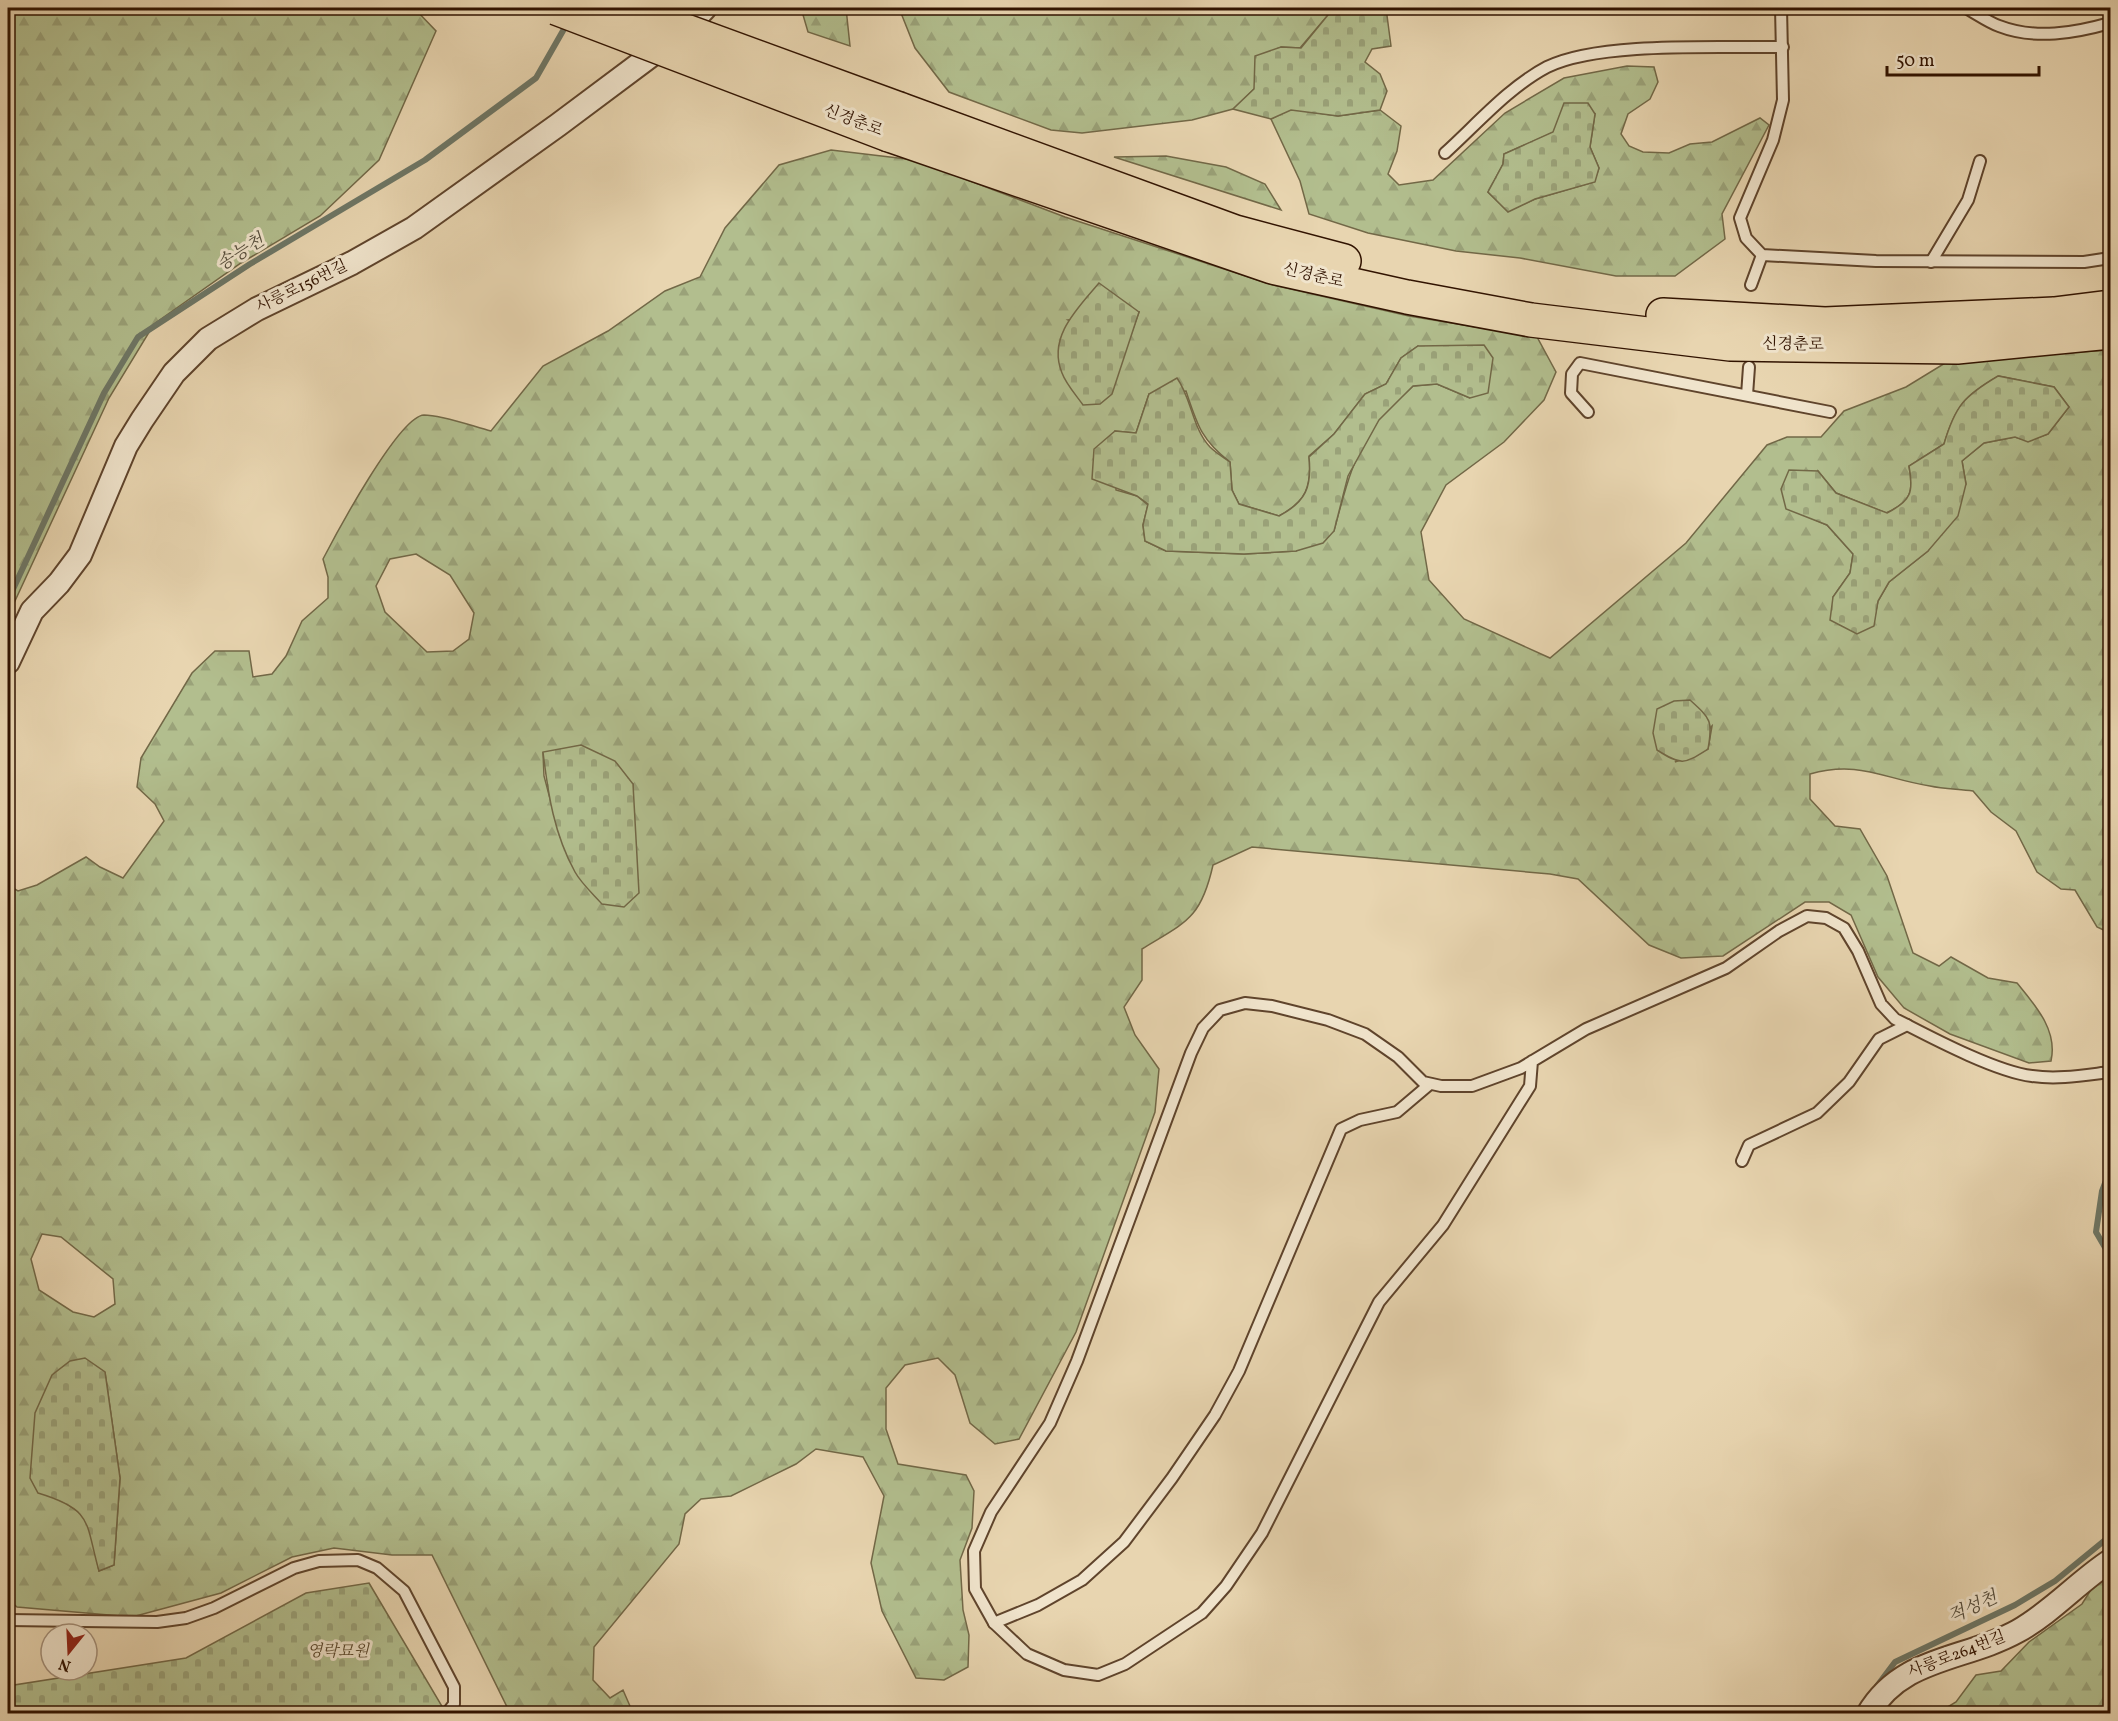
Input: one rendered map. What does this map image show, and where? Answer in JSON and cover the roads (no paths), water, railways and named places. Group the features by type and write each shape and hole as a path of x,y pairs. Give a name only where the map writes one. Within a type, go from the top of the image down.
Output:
{"highway":[{"name":"신경춘로","path":"556,8 894,122 1235,232 1385,273 1540,302 1670,316 1825,324 2054,314 2110,307"},
{"name":"신경춘로","path":"623,8 894,122 1272,267 1407,297 1532,320 1730,344 1957,347 2110,332"}],"street":[{"name":"사릉로156번길","path":"8,662 32,611 59,584 80,555 126,446 142,420 174,373 208,339 257,309 384,245 450,204 661,48 687,27 705,8"},
{"name":"사릉로264번길","path":"1868,1713 1883,1691 1907,1673 1980,1648 2019,1630 2110,1561"}],"lane":[{"path":"1781,8 1784,100 1773,140 1740,218 1746,238 1762,255 1931,262 2084,262 2110,258"},
{"path":"1966,8 1999,26 2036,35 2087,30 2110,24"},
{"path":"1445,153 1516,89 1548,67 1600,52 1783,47"},
{"path":"1931,262 1968,200 1980,161"},
{"path":"1751,285 1762,255"},
{"path":"1588,412 1571,393 1572,374 1580,363 1830,412"},
{"path":"1747,395 1749,367"},
{"path":"1532,1061 1530,1086 1443,1225 1379,1302 1262,1533 1226,1587 1202,1612 1125,1664 1098,1675 1064,1670 1027,1654 994,1623 975,1589 974,1551 991,1512 1050,1423 1077,1361 1203,1028 1221,1010 1245,1003 1272,1006 1328,1020 1365,1034 1398,1057 1423,1083 1472,1086 1532,1061 1586,1029 1726,968 1779,931 1807,916 1827,918 1844,928 1858,951 1881,1004 1895,1019 1986,1062 2030,1076 2074,1077 2110,1072"},
{"path":"1742,1161 1749,1145 1816,1113 1849,1082 1879,1039 1907,1025"},
{"path":"994,1623 1038,1605 1082,1580 1124,1542 1185,1460 1215,1415 1239,1371 1341,1129 1360,1120 1397,1112 1430,1084"},
{"path":"8,1620 116,1623 157,1622 186,1618 214,1608 294,1568 319,1561 358,1560 377,1568 404,1591 454,1687 454,1704 446,1713"}],"waterway":[{"name":"송능천","path":"8,600 104,393 138,337 250,264 425,160 536,78 568,22"},
{"name":"적성천","path":"2110,1170 2102,1191 2096,1232 2110,1256"},
{"name":"적성천","path":"1877,1686 1895,1662 2015,1605 2055,1581 2110,1536"}],"park label":[{"name":"영락묘원","path":"338,1652"}]}
